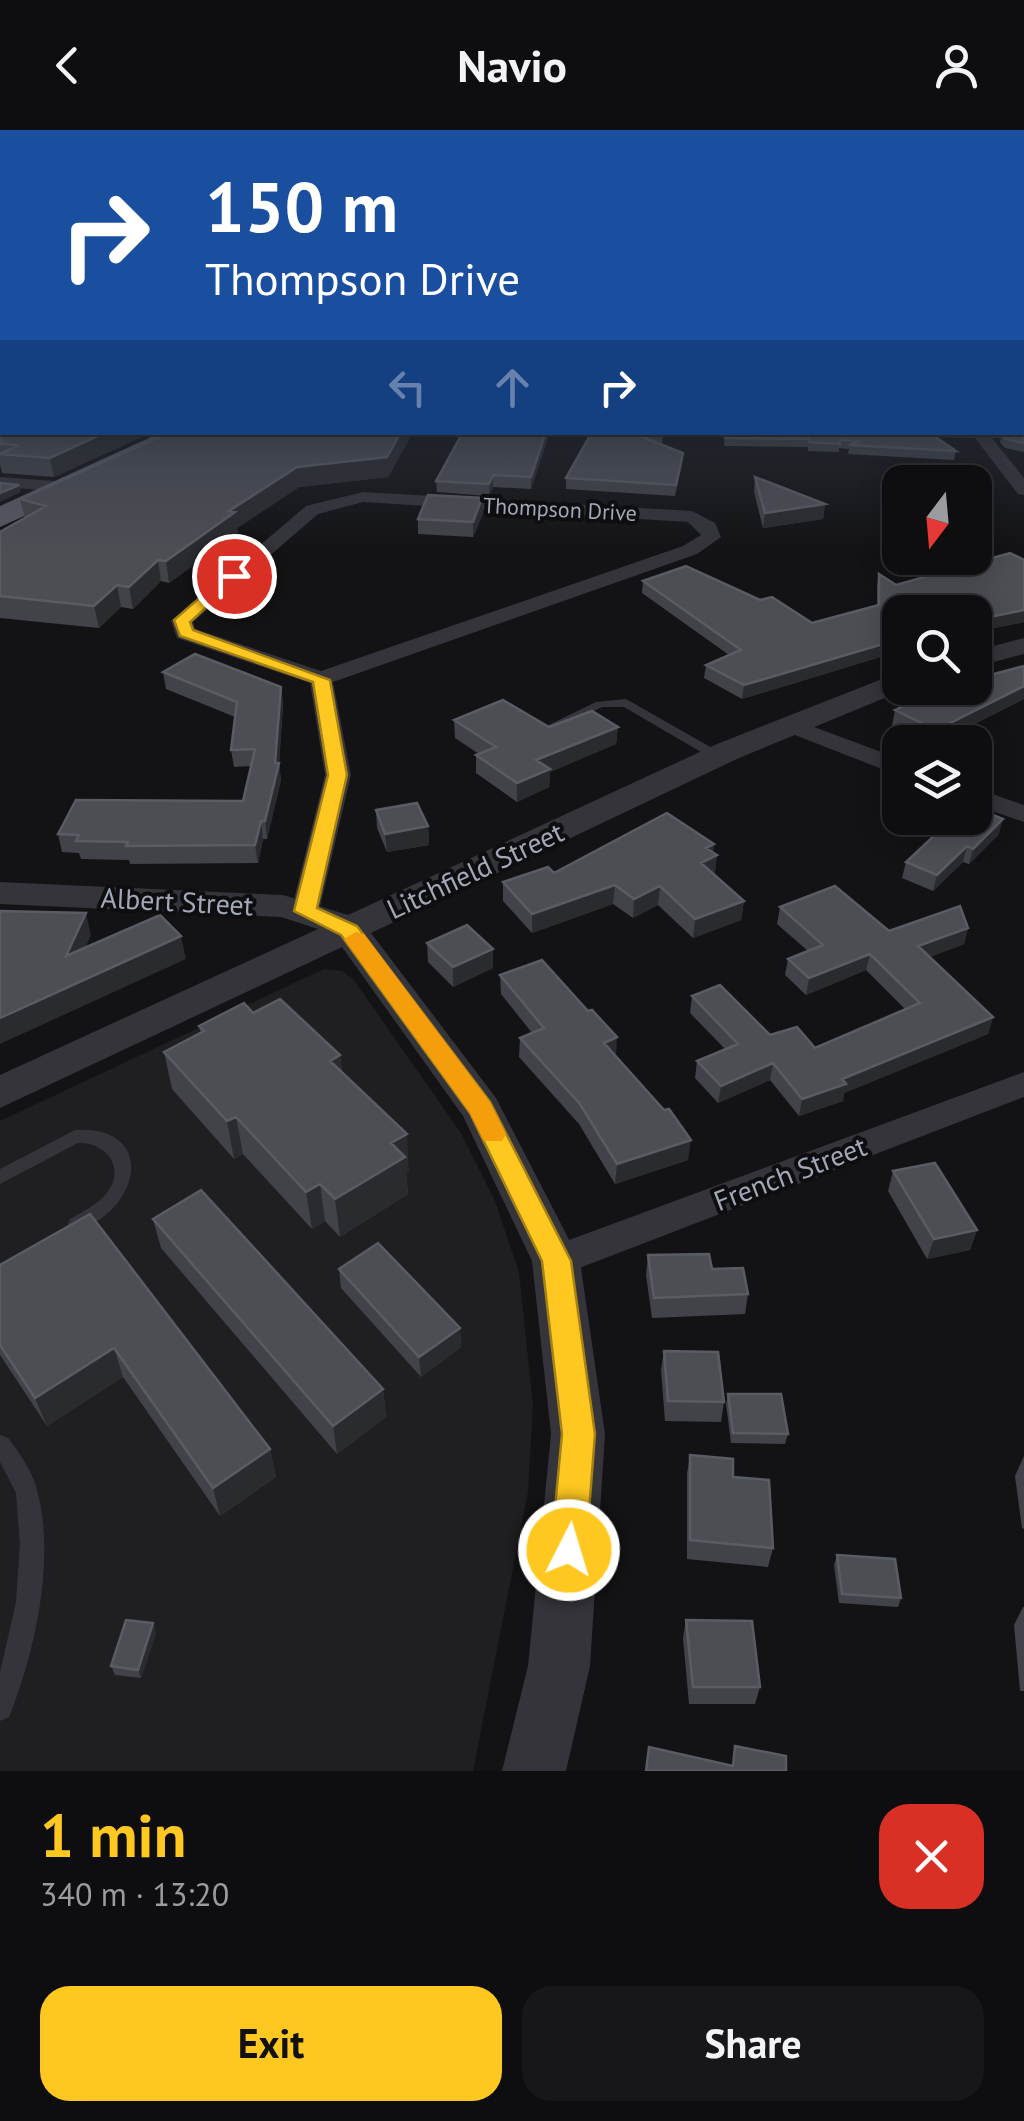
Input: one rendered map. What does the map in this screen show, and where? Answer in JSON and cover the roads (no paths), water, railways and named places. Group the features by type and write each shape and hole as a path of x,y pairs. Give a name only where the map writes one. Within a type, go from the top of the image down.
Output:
{"highway":[{"path":"0,518 179,435"}],"street":[{"path":"980,435 1024,490"},
{"path":"0,482 68,486"},
{"name":"Thompson Drive","path":"362,497 692,517 708,527 712,537 690,550 321,680 186,633 182,620 312,510 362,497"},
{"path":"992,654 1024,646"},
{"path":"321,680 338,775 327,921 481,1108 556,1261 578,1434 559,1666 534,1771"},
{"name":"Litchfield Street","path":"0,1093 327,921 882,688"},
{"path":"790,725 882,761"},
{"path":"992,802 1024,814"},
{"name":"Albert Street","path":"0,893 246,904 327,921"},
{"name":"French Street","path":"556,1261 1024,1084"}],"lane":[{"path":"540,732 600,704 626,703 717,756"},
{"path":"0,1177 75,1137 89,1134 118,1149 125,1168 116,1193 98,1212 66,1231"},
{"path":"0,1446 27,1489 31,1524 20,1640 0,1708"}]}
